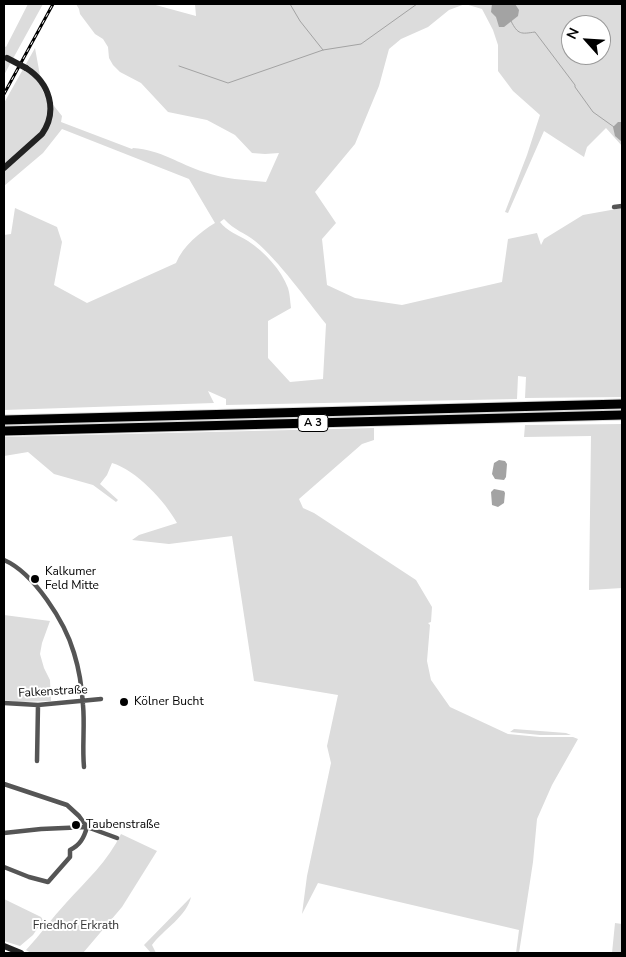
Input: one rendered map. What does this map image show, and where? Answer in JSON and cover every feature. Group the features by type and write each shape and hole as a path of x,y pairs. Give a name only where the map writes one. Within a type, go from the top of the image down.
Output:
{"highway":[{"name":"A 3","path":"4,420 622,404"},
{"name":"A 3","path":"4,431 622,415"}],"main road":[{"path":"4,168 42,134 50,115 50,103 46,88 37,76 6,56"},
{"path":"4,946 21,953"}],"street":[{"path":"614,207 622,206"},
{"path":"4,560 19,569 48,603 74,651 83,701 84,767"},
{"name":"Falkenstraße","path":"4,704 38,705 101,700"},
{"path":"37,761 38,705"},
{"path":"4,784 67,805 87,827"},
{"path":"4,867 48,882 70,856 70,850 78,846 85,835 87,827"},
{"path":"4,833 87,827 117,838"}],"green space":[{"path":"28,4 43,4 4,75 4,46 6,47"},
{"path":"76,4 152,4 196,16 195,4 465,4 449,10 428,27 401,39 389,49 379,86 355,144 315,192 336,223 322,239 327,285 355,298 402,305 502,282 508,239 537,233 541,245 544,239 583,215 622,208 622,397 525,398 526,377 518,376 517,399 226,405 226,399 208,391 214,403 4,410 4,235 11,234 15,208 57,227 62,242 54,285 87,303 176,263 192,240 215,223 189,179 62,129 43,153 4,186 4,103 35,48 43,92 62,116 61,122 132,149 152,151 195,169 235,179 266,182 279,153 252,153 235,135 207,120 168,112 141,83 120,72 113,65 109,58 108,47 103,39 95,34 80,14","holes":["224,219 251,238 264,250 283,270 326,324 323,379 290,382 268,358 268,321 291,308 288,288 277,268 266,256 254,245 229,230 220,222"]},
{"path":"465,4 622,4 622,146 606,128 587,147 584,157 544,131 508,213 505,212 540,115 513,91 498,71 498,45 493,30 482,9"},
{"path":"622,424 622,588 589,590 591,436 524,437 525,425"},
{"path":"374,428 374,440 362,444 299,499 303,508 314,513 416,580 432,607 431,622 428,623 430,625 427,661 431,680 450,707 508,734 540,737 573,737 578,739 552,785 537,819 533,862 519,953 516,953 519,930 318,883 302,914 307,876 331,763 327,746 338,695 254,681 232,536 169,544 132,540 139,535 177,523 165,505 149,487 131,472 112,463 107,475 100,484 118,500 116,502 93,485 54,474 28,452 4,456 4,437"},
{"path":"4,615 50,621 40,654 50,680 51,701 16,702 4,700"},
{"path":"514,729 571,735 540,735 510,732"},
{"name":"Friedhof Erkrath","path":"121,834 157,851 122,907 83,953 31,953 26,950 103,862"},
{"path":"191,897 185,910 152,945 156,953 151,953 144,945"},
{"name":"Friedhof Erkrath","path":"4,899 41,917 43,920 33,935 20,946 4,941"},
{"path":"615,923 622,924 622,953 612,953"}],"shaded area":[{"path":"492,4 515,4 519,10 518,16 504,27 499,27 496,17 491,12"},
{"path":"618,122 622,122 622,142 615,136 613,127"},
{"path":"499,460 505,461 507,464 504,480 495,479 492,474 494,463"},
{"path":"494,489 504,491 505,493 504,503 498,507 492,505 491,492"}],"waterway":[{"path":"290,4 300,21 323,50"},
{"path":"179,66 228,83 323,50 361,44 417,4"},
{"path":"511,21 520,32 535,32 593,112 614,127"}],"railway":[{"path":"4,94 53,4"}],"place":[{"name":"Kalkumer Feld Mitte","path":"35,579"},
{"name":"Kölner Bucht","path":"124,702"},
{"name":"Taubenstraße","path":"76,825"}]}
